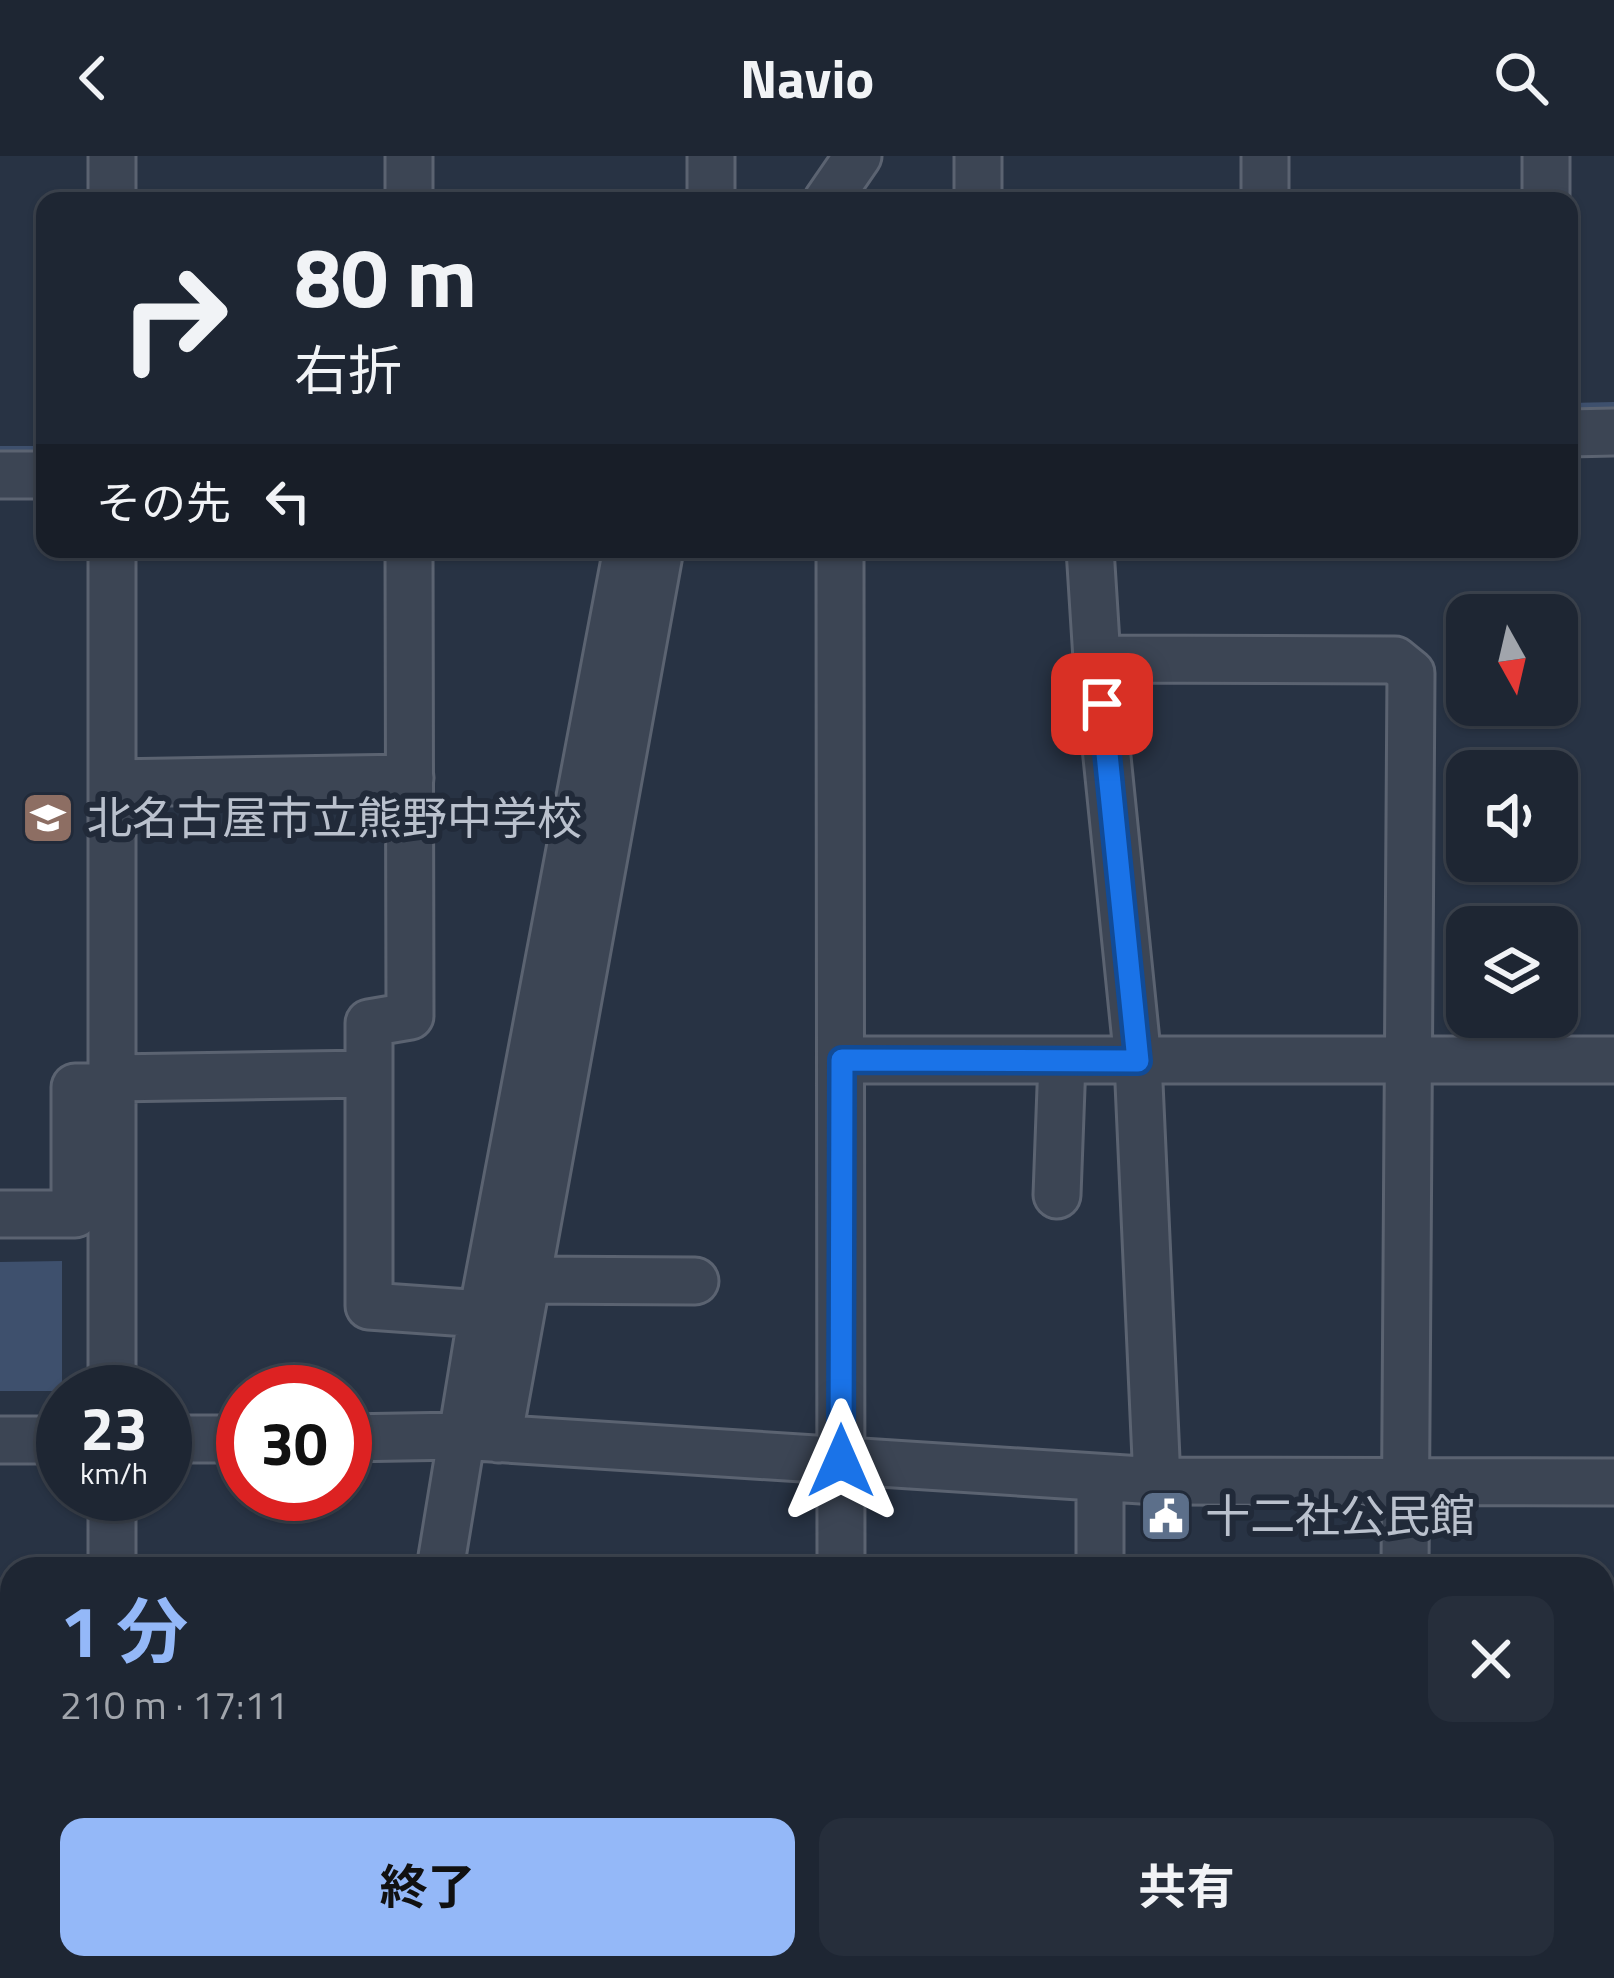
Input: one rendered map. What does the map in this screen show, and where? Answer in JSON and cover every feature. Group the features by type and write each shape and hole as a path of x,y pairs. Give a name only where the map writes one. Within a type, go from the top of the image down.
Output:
{"street":[{"path":"112,156 112,192"},
{"path":"409,156 409,192"},
{"path":"711,156 711,192"},
{"path":"832,192 858,156"},
{"path":"978,156 978,192"},
{"path":"1264,156 1265,192"},
{"path":"1546,156 1546,192"},
{"path":"1578,433 1614,432"},
{"path":"0,475 36,475"},
{"path":"112,558 112,1365"},
{"path":"409,558 410,1016 369,1023 369,1306 482,1314"},
{"path":"479,1438 482,1314 625,558"},
{"path":"444,1557 525,1280 658,558"},
{"path":"840,558 841,1557"},
{"path":"1091,558 1138,1061 1157,1481"},
{"path":"1097,659 1395,661 1411,674 1405,1557"},
{"path":"112,783 410,778"},
{"path":"842,1060 1614,1060"},
{"path":"1058,1195 1062,1061"},
{"path":"0,1214 75,1214 75,1087 369,1074"},
{"path":"525,1280 695,1281"},
{"path":"372,1438 479,1438 1157,1481 1614,1482"},
{"path":"0,1440 36,1440"},
{"path":"1100,1478 1100,1557"},
{"path":"112,1521 112,1557"}],"water":[{"path":"62,1261 62,1365 36,1365 36,1391 0,1391 0,1262"}],"waterway":[{"path":"1578,408 1614,407"},
{"path":"0,451 36,451"}],"place":[{"name":"北名古屋市立熊野中学校","path":"48,818"},
{"name":"十二社公民館","path":"1166,1516"}],"route":[{"path":"841,1461 842,1060 1138,1061 1102,704"}]}
